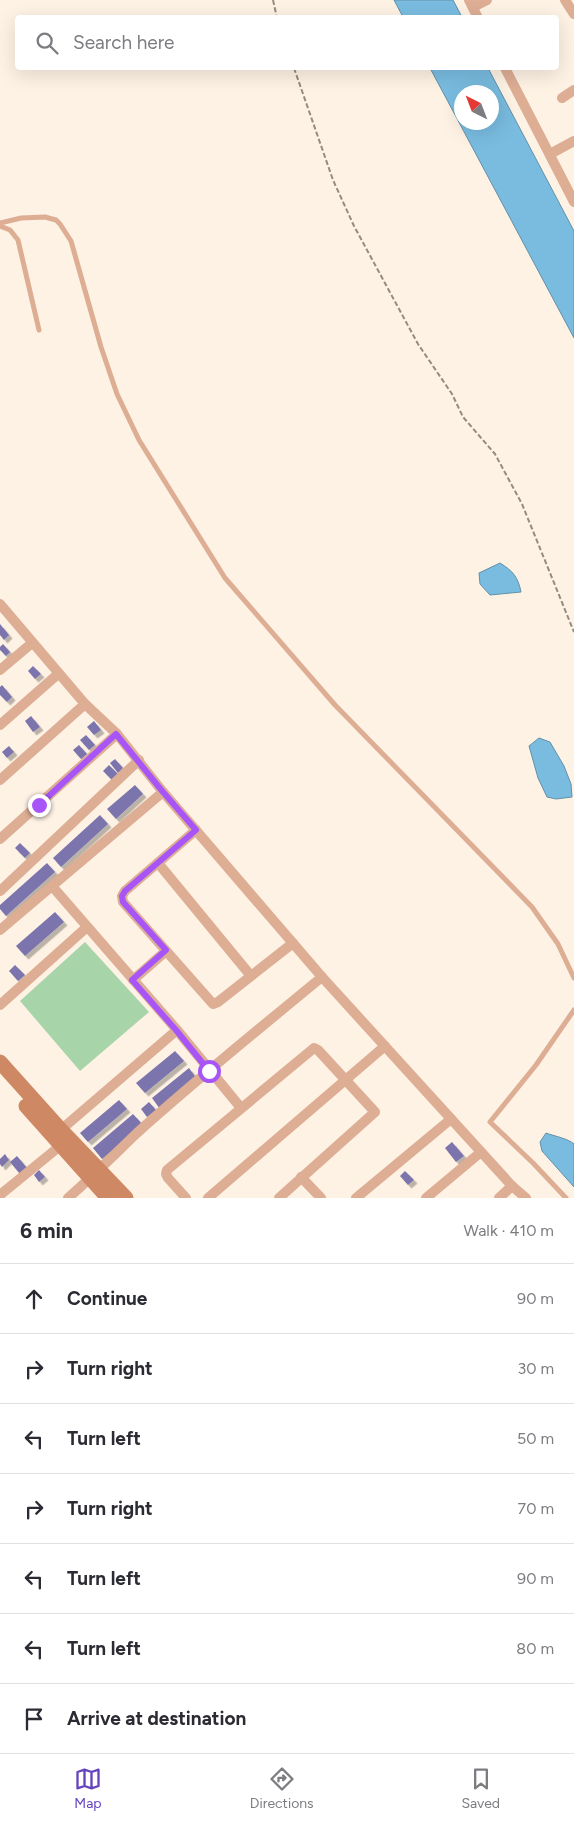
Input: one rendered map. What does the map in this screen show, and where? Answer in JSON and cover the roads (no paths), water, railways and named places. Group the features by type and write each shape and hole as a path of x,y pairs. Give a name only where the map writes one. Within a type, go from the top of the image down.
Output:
{"main road":[{"path":"0,1062 58,1138"},
{"path":"0,1076 58,1138 95,1174 126,1198"},
{"path":"95,1174 108,1198"}],"street":[{"path":"471,4 488,0"},
{"path":"565,0 574,14"},
{"path":"506,70 574,202"},
{"path":"562,98 574,90"},
{"path":"550,154 574,141"},
{"path":"1,609 85,704 139,760 163,792 322,976 512,1186 526,1198"},
{"path":"0,670 32,643"},
{"path":"0,725 58,674"},
{"path":"0,780 85,704"},
{"path":"0,839 116,734"},
{"path":"0,892 139,760"},
{"path":"0,930 163,792"},
{"path":"196,830 125,891 122,896 123,902 213,1004 293,943"},
{"path":"158,863 251,976"},
{"path":"52,886 241,1108"},
{"path":"0,1005 87,927"},
{"path":"132,980 166,950"},
{"path":"68,1198 136,1134 322,976"},
{"path":"0,1195 58,1138 176,1030"},
{"path":"208,1198 385,1046"},
{"path":"186,1198 168,1178 166,1174 168,1170 314,1048 318,1050 375,1112 279,1198"},
{"path":"360,1197 451,1119"},
{"path":"426,1198 481,1152"},
{"path":"301,1177 321,1198"},
{"path":"499,1198 512,1186"}],"lane":[{"path":"0,224 21,218 45,216 56,220 60,224 71,241 101,347 117,394 139,440 225,578 335,705 532,907 558,944 574,978"},
{"path":"0,224 10,230 18,240 39,330"},
{"path":"566,1198 490,1122 536,1065 574,1010"}],"water":[{"path":"394,0 453,0 461,15 402,15"},
{"path":"431,70 489,70 497,85 454,85 454,113"},
{"path":"499,89 574,231 574,338 463,130 499,130"},
{"path":"500,563 514,575 521,592 490,595 480,584 479,573"},
{"path":"539,738 550,742 564,766 571,784 572,797 556,799 547,797 538,778 529,746"},
{"path":"546,1133 574,1144 574,1187 542,1151 540,1142"}]}
